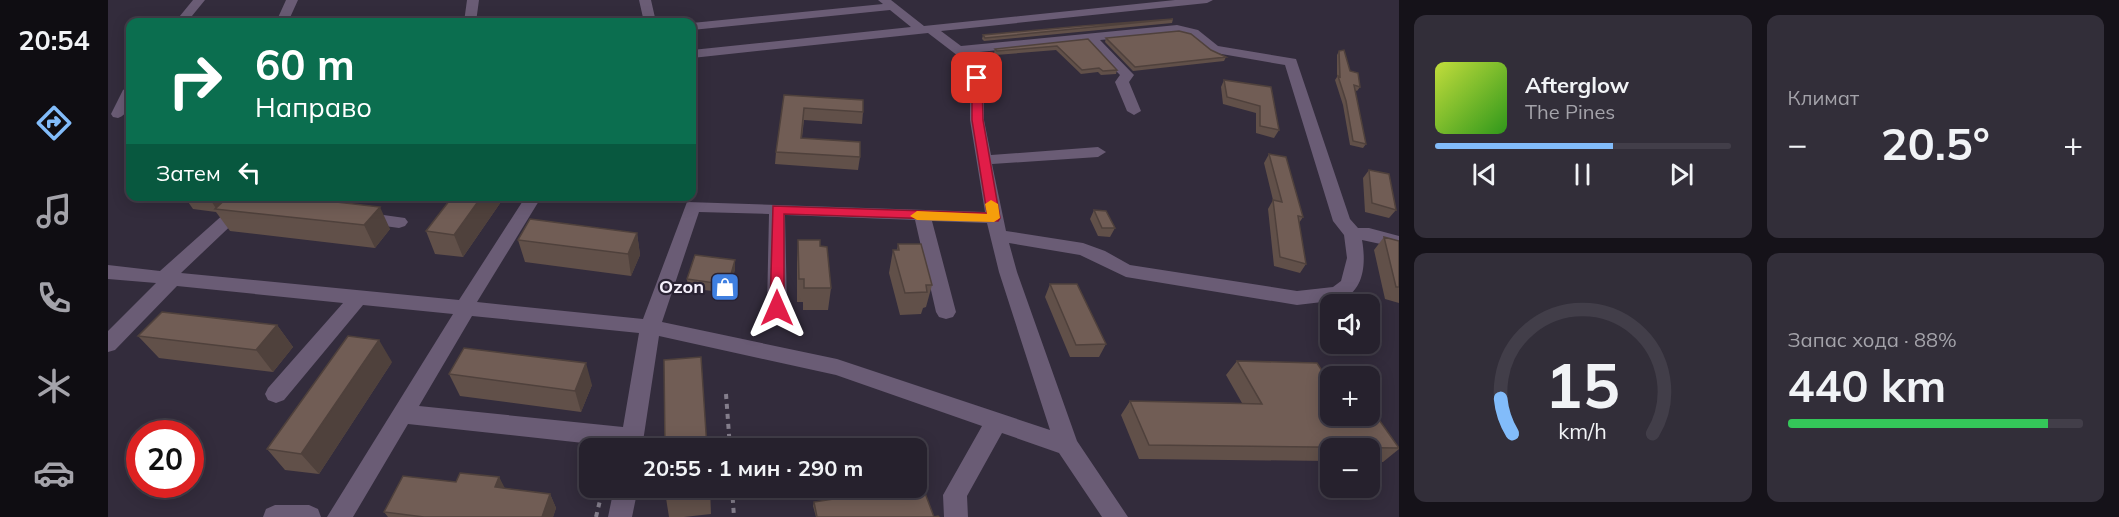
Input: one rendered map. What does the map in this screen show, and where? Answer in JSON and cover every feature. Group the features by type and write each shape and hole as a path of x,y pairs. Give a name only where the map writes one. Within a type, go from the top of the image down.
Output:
{"street":[{"path":"184,18 199,0"},
{"path":"284,18 291,0"},
{"path":"471,18 473,0"},
{"path":"645,0 649,18"},
{"path":"836,0 844,11"},
{"path":"696,54 1206,0"},
{"path":"696,27 844,11 887,4 968,57 977,78 977,120 996,227 1008,272 1067,446 1116,517"},
{"path":"829,12 846,38"},
{"path":"633,438 650,327 693,206 922,216 996,227 1083,249 1099,255 1126,271 1297,298 1339,293 1350,284 1356,258 1353,234 1342,221 1291,62 1214,49 1187,30 960,50"},
{"path":"1090,37 1127,75 1122,82 1134,111"},
{"path":"119,114 126,99"},
{"path":"984,160 1024,159 1098,152"},
{"path":"108,344 169,277 249,201"},
{"path":"253,201 269,207"},
{"path":"339,517 531,201"},
{"path":"777,209 777,308"},
{"path":"340,215 399,222"},
{"path":"922,216 946,312"},
{"path":"1353,234 1369,234 1399,242"},
{"path":"108,272 650,327 837,367 1067,446"},
{"path":"276,394 359,297"},
{"path":"402,414 592,438"},
{"path":"956,517 956,495 996,422"},
{"path":"620,517 624,498"},
{"path":"274,517 309,517"}],"path":[{"path":"726,394 729,438"},
{"path":"596,517 601,498"},
{"path":"733,498 734,517"}],"building":[{"path":"1173,19 985,38 983,35 1082,26"},
{"path":"1179,31 1191,34 1211,50 1226,57 1135,67 1106,38"},
{"path":"1088,39 1117,70 1103,71 1099,68 1082,70 1057,46 997,51 995,49"},
{"path":"1344,50 1350,71 1358,73 1360,87 1354,85 1366,144 1353,141 1346,101 1338,76 1340,77 1339,51"},
{"path":"1224,80 1271,87 1279,130 1260,126 1260,106 1227,97"},
{"path":"784,95 863,100 863,112 804,108 801,138 860,142 860,157 776,152"},
{"path":"1269,154 1286,157 1303,217 1298,216 1306,264 1280,257 1273,200 1282,202"},
{"path":"1369,170 1389,174 1396,210 1372,203"},
{"path":"224,201 328,201 380,207 364,225 215,209"},
{"path":"449,201 478,201 454,235 426,231"},
{"path":"1094,210 1106,211 1115,228 1102,228"},
{"path":"530,219 637,233 628,254 518,240"},
{"path":"1384,237 1399,241 1399,287 1396,287"},
{"path":"798,240 820,240 820,246 827,247 831,288 804,288 804,279 799,279"},
{"path":"898,244 921,244 932,285 926,285 927,292 905,293 893,250 899,250"},
{"path":"695,255 735,260 728,285 687,279"},
{"path":"1050,284 1077,284 1106,344 1076,345"},
{"path":"162,312 277,325 256,350 138,336"},
{"path":"348,336 379,340 301,454 267,449"},
{"path":"464,348 586,363 575,391 449,374"},
{"path":"701,357 706,438 665,438 664,360"},
{"path":"1237,361 1317,363 1320,368 1320,426 1380,426 1380,421 1399,448 1380,448 1380,438 1320,438 1320,447 1149,445 1130,401 1262,404"},
{"path":"460,473 499,477 495,487 550,494 542,517 424,517 384,512 403,476 456,482"},
{"path":"840,498 927,498 934,517 817,517 814,502"}],"slow traffic":[{"path":"917,216 994,218 991,204"}],"place":[{"name":"Ozon","path":"725,287"}],"route":[{"path":"777,308 777,209 994,218 977,120 977,78"}]}
